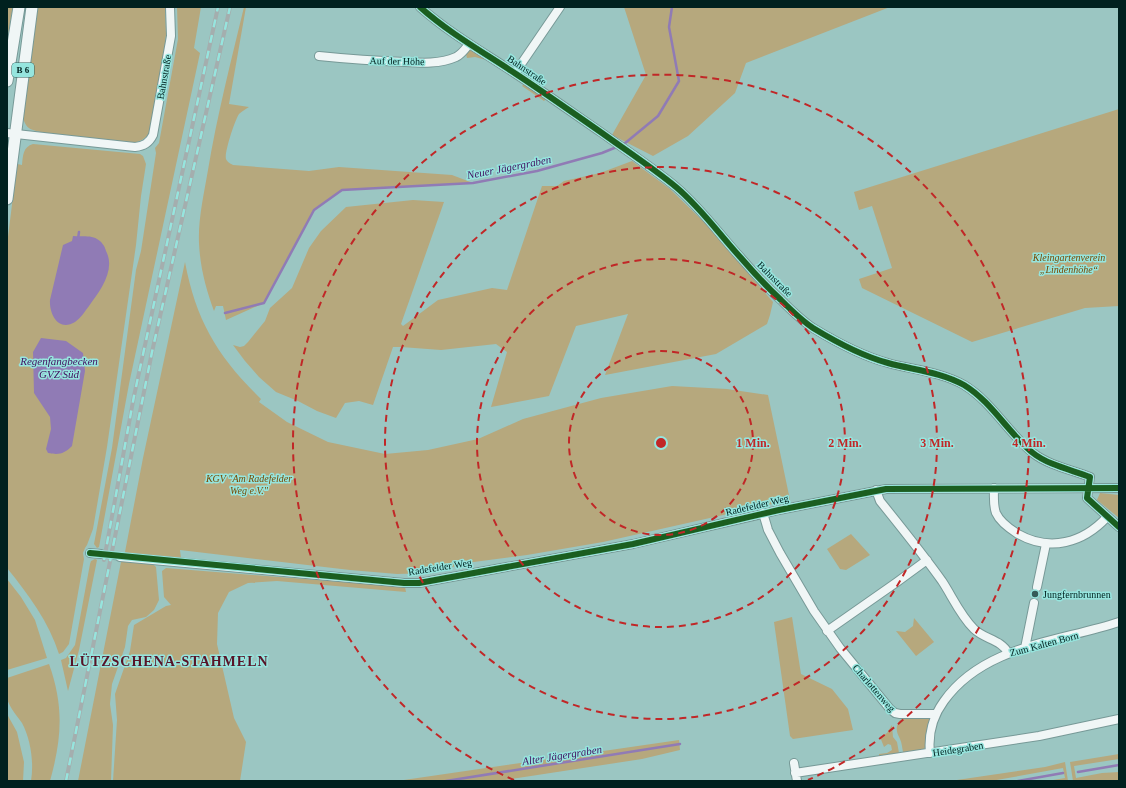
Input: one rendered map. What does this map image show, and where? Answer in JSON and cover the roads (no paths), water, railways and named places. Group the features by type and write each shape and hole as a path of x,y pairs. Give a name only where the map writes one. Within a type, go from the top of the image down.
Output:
{"main road":[{"name":"B 6","path":"7,81 19,7"},
{"name":"B 6","path":"7,199 11,133 32,7"}],"street":[{"name":"Bahnstraße","path":"11,133 135,147 146,144 153,135 171,36 170,7"},
{"name":"Bahnstraße","path":"420,7 469,44 515,73 675,186 702,213 762,282 810,326 826,336 873,358 888,363 937,374 965,386 982,400 1034,454 1056,465 1090,477 1087,498 1119,527"},
{"path":"515,73 560,7"},
{"name":"Auf der Höhe","path":"319,56 373,61 421,63 439,62 462,54 469,44"},
{"name":"Radefelder Weg","path":"120,556 404,583 419,583 626,545 763,513 886,488 1119,488"},
{"path":"994,488 995,508 1003,522 1019,534 1046,544 1055,544 1086,534 1101,524 1107,517"},
{"path":"876,490 880,500 927,560 969,624 984,637 1000,644 1008,653"},
{"name":"Charlottenweg","path":"763,513 768,530 792,576 827,631 895,713 935,714"},
{"path":"1037,587 1046,544"},
{"path":"90,553 102,554"},
{"path":"827,631 870,602 927,560"},
{"path":"1025,648 1034,603"},
{"name":"Zum Kalten Born","path":"930,753 929,745 935,714 948,695 977,669 1008,653 1119,622"},
{"name":"Heidegraben","path":"794,763 796,777 930,753 1039,736 1119,719"}],"water":[{"path":"73,236 92,237 100,241 109,258 109,266 108,273 102,287 79,319 69,325 64,325 53,316 50,300 63,245 72,241"},
{"name":"Regenfangbecken GVZ Süd","path":"41,338 66,341 83,353 85,371 72,446 66,451 58,454 48,453 46,449 51,429 50,417 34,393 33,352"}],"waterway":[{"name":"Neuer Jägergraben","path":"225,313 264,303 314,210 342,190 473,183 537,171 602,153 624,144 658,116 679,81 669,27 672,7"},
{"path":"78,239 79,232"},
{"name":"Alter Jägergraben","path":"446,781 680,744"},
{"name":"Alter Jägergraben","path":"1078,772 1119,765"},
{"name":"Alter Jägergraben","path":"1018,781 1063,773"}],"tunnel":[{"path":"101,554 120,557"}],"railway":[{"path":"104,560 134,396 218,7"},
{"path":"66,781 152,352 230,7"}],"place":[{"name":"Jungfernbrunnen","path":"1035,594"}],"district":[{"name":"LÜTZSCHENA-STAHMELN","path":"169,661"}],"park label":[{"name":"Kleingartenverein „Lindenhöhe“","path":"1069,262"},
{"name":"KGV \"Am Radefelder Weg e.V.\"","path":"249,484"}]}
